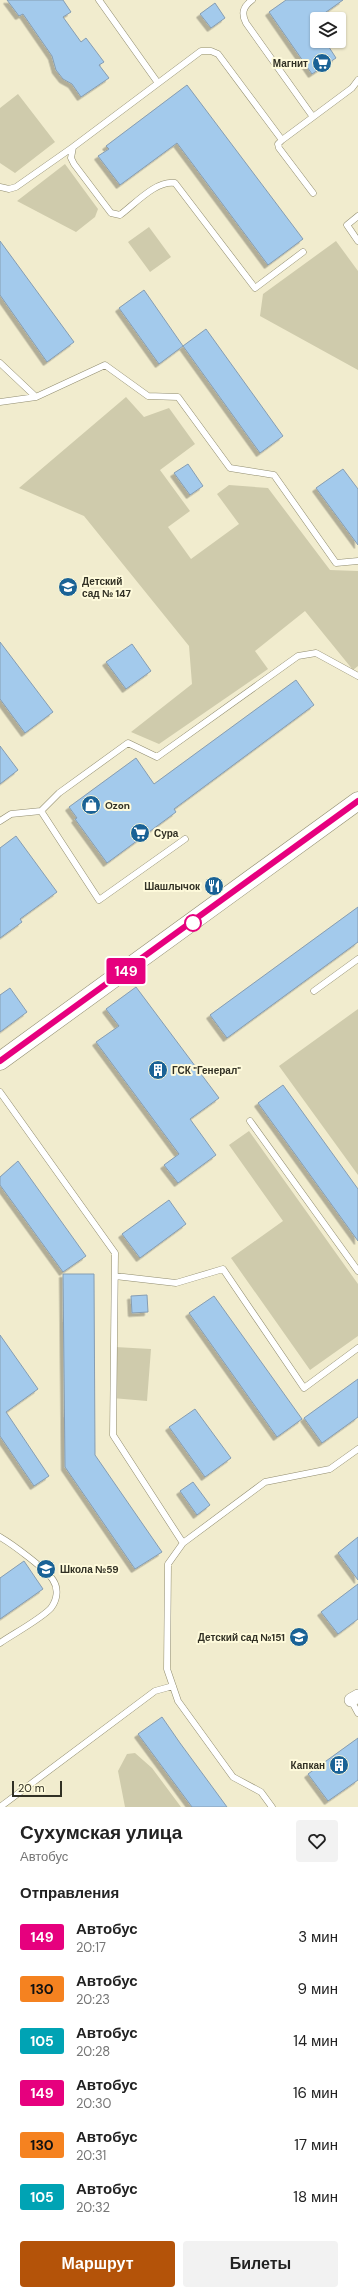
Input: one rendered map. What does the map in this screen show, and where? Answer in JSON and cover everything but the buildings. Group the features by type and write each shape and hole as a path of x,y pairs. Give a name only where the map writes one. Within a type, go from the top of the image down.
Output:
{"main road":[{"path":"0,1061 358,801"}],"lane":[{"path":"99,0 158,83"},
{"path":"252,0 243,10 243,16 246,23 313,116"},
{"path":"0,187 9,189 16,187 73,147 201,51 211,51 218,54 282,140"},
{"path":"313,193 279,148 278,144 313,116 352,88 358,80"},
{"path":"73,147 71,158 74,164 111,213 115,215 120,215 159,186 167,182 175,183 255,288 303,252"},
{"path":"358,216 347,225 358,242"},
{"path":"0,364 36,397"},
{"path":"0,402 36,397 105,365 148,396 178,397 230,468 274,475 336,562 358,561"},
{"path":"0,821 11,814 41,811 59,793 128,743 157,757 298,656 316,653 358,676"},
{"path":"41,811 99,900 185,839"},
{"path":"314,990 358,959"},
{"path":"0,1092 115,1253 113,1435 183,1543"},
{"path":"250,1121 358,1271"},
{"path":"115,1276 176,1283 223,1269 304,1388 358,1348"},
{"path":"272,1807 261,1792 233,1777 178,1701 167,1669 168,1564 183,1543 265,1482 330,1469 358,1449"},
{"path":"0,1538 12,1544 53,1579 57,1589 56,1599 50,1609 0,1644"},
{"path":"0,1807 155,1691 173,1686"},
{"path":"354,1698 358,1713"}],"shaded area":[{"path":"18,94 55,142 15,173 0,163 0,108"},
{"path":"65,164 98,209 95,217 76,232 17,201"},
{"path":"149,227 171,257 150,272 128,242"},
{"path":"336,241 358,271 358,370 260,316 263,294"},
{"path":"126,397 144,417 169,408 195,444 160,470 190,511 168,527 191,559 239,524 217,494 229,485 268,488 330,570 358,571 358,666 353,670 305,611 255,651 268,669 159,744 131,732 192,684 189,646 84,516 19,488"},
{"path":"358,1009 358,1175 279,1066"},
{"path":"249,1131 358,1284 358,1336 310,1370 231,1258 283,1221 229,1145"},
{"path":"115,1347 151,1349 147,1401 112,1398"},
{"path":"135,1753 152,1768 181,1807 125,1807 118,1771 127,1754"}],"bus line":[{"name":"149","path":"0,1061 358,801"}],"place":[{"name":"Магнит","path":"322,63"},
{"name":"Детский сад № 147","path":"68,587"},
{"name":"Ozon","path":"91,805"},
{"name":"Сура","path":"140,833"},
{"name":"Шашлычок","path":"214,886"},
{"name":"ГСК \"Генерал\"","path":"158,1070"},
{"name":"Школа №59","path":"46,1569"},
{"name":"Детский сад №151","path":"299,1637"},
{"name":"Капкан","path":"339,1765"}]}
